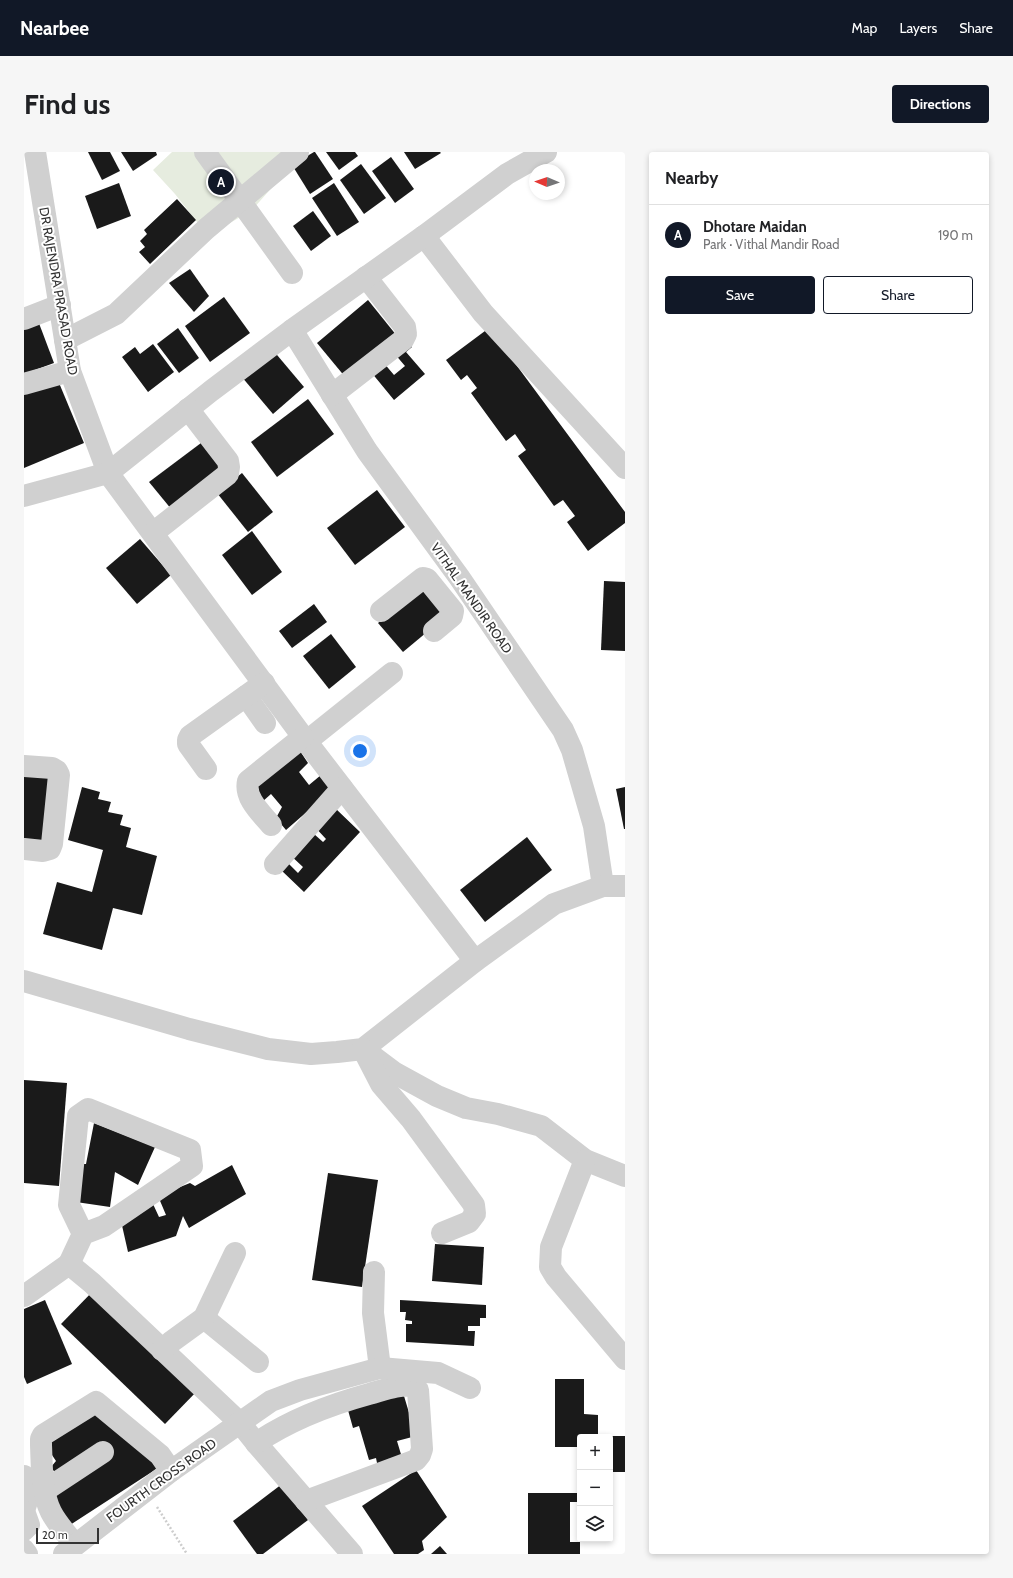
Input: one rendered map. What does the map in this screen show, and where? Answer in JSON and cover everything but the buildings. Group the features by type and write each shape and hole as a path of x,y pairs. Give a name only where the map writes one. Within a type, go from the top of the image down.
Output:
{"street":[{"path":"205,152 292,272"},
{"path":"66,340 116,314 156,274 239,200 298,152"},
{"path":"25,494 108,473 188,409 292,330 424,236 507,174 546,152"},
{"name":"DR RAJENDRA PRASAD ROAD","path":"40,154 70,371 108,473 305,739 475,961"},
{"path":"424,236 483,313 625,468"},
{"path":"332,395 403,340 406,334 405,327 366,277"},
{"path":"24,307 59,299"},
{"path":"24,319 59,299"},
{"name":"VITHAL MANDIR ROAD","path":"292,330 367,451 459,577 564,730 572,750 594,826 603,886"},
{"path":"24,384 70,371"},
{"path":"153,533 228,474 230,467 228,461 188,409"},
{"path":"439,593 459,577"},
{"path":"381,611 423,578 429,580 453,611 452,616 434,631"},
{"path":"271,825 248,795 246,788 248,781 392,673"},
{"path":"206,770 188,744 190,736 264,683"},
{"path":"246,696 265,723"},
{"path":"24,766 52,768 57,771 59,775 52,844 50,849 43,851 24,849"},
{"path":"275,864 342,788"},
{"path":"24,981 189,1029 268,1049 311,1054 363,1049 475,961 554,904 603,886 625,886"},
{"path":"363,1049 395,1073 437,1096 466,1108 498,1114 541,1126 585,1160 625,1176"},
{"path":"363,1049 381,1084 410,1119 474,1205 475,1214 469,1222 442,1233"},
{"path":"24,1296 69,1264 83,1234 104,1226 192,1166 190,1150 88,1109 78,1116 69,1206 83,1234"},
{"path":"585,1160 551,1247 550,1267 556,1277 625,1358"},
{"path":"162,1350 170,1342 204,1318 235,1253"},
{"path":"69,1264 92,1283 240,1423 352,1554"},
{"path":"374,1272 373,1312 380,1368 438,1373 470,1388"},
{"path":"204,1318 258,1362"},
{"name":"FOURTH CROSS ROAD","path":"70,1549 171,1471 271,1401 300,1390 380,1368"},
{"path":"256,1443 272,1432 344,1401 398,1385 414,1386 418,1390 422,1449 416,1460 306,1501"},
{"path":"70,1549 52,1513 44,1491 41,1445 43,1435 96,1402 160,1455 171,1471"},
{"path":"44,1491 103,1452"},
{"path":"24,1476 29,1486 29,1498 24,1511 29,1525 24,1530"},
{"path":"24,1550 27,1554"}],"path":[{"path":"146,1490 187,1554"}],"shaded area":[{"path":"172,152 281,152 292,165 252,210 208,236 175,194 153,170"}],"place":[{"name":"Dhotare Maidan","path":"221,182"}]}
